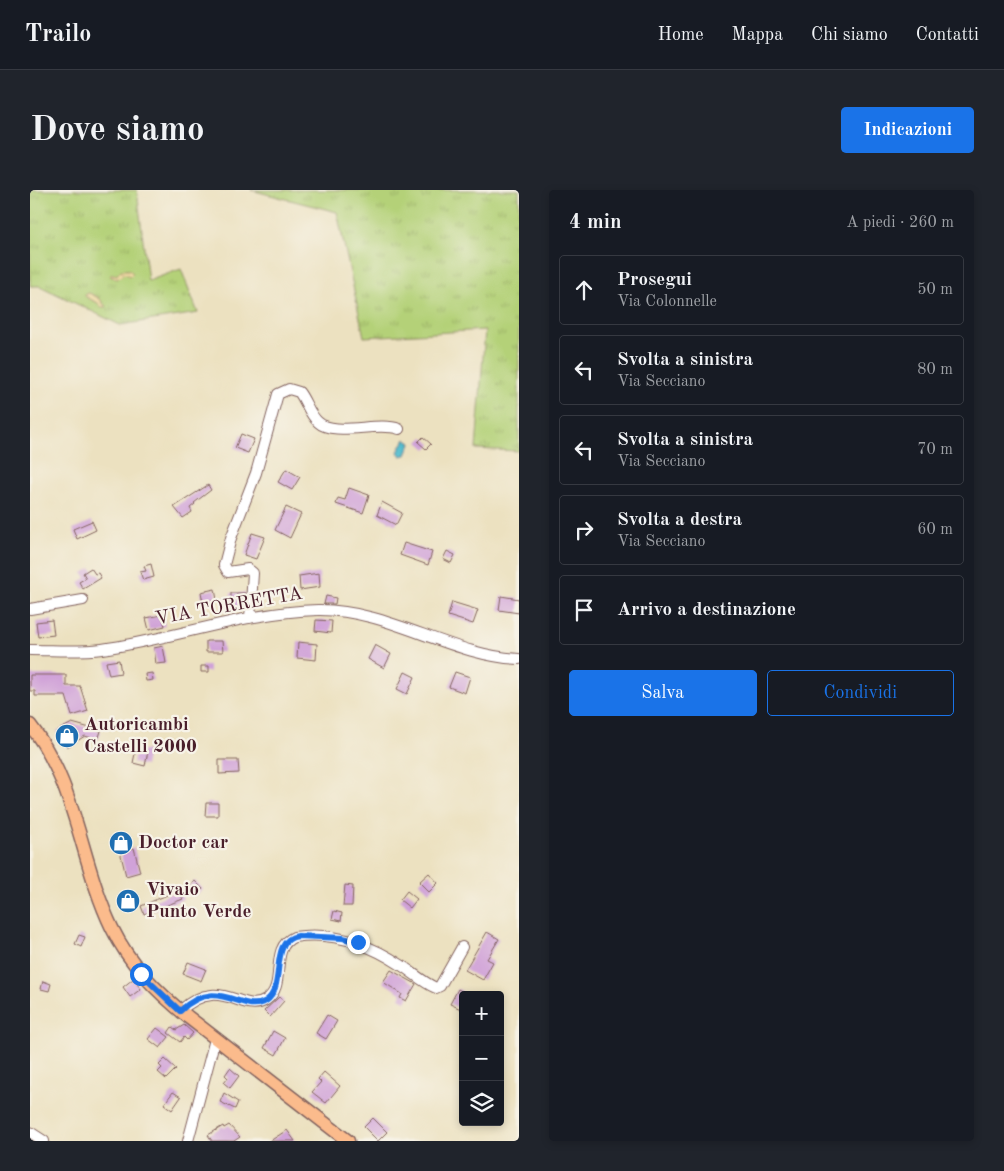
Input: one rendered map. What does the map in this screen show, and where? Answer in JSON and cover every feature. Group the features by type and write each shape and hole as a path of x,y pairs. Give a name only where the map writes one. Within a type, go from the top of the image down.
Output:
{"main road":[{"path":"30,725 49,754 64,785 98,892 114,933 141,974 180,1011 348,1141"}],"street":[{"path":"250,618 253,573 248,569 228,572 224,565 231,538 256,473 278,394 289,389 299,392 313,416 326,427 365,428 389,425 399,429"},
{"path":"30,609 83,600"},
{"name":"VIA TORRETTA","path":"30,650 75,651 104,649 250,618 306,611 348,613 490,655 519,659"},
{"path":"180,1011 192,1000 207,995 221,995 253,1004 267,1000 275,989 282,947 294,936 343,938 356,941 390,957 436,988 440,986 462,947"},
{"path":"188,1141 215,1039"},
{"path":"30,1132 44,1141"}],"green space":[{"path":"30,190 137,190 148,281 181,269 198,313 120,325 40,286 30,286"},
{"path":"251,190 519,190 519,451 476,449 485,330 364,337 337,212"}],"sand":[{"path":"121,270 130,270 133,274 131,276 124,274 117,279 110,276 112,274 117,275"},
{"path":"89,293 99,298 106,307 101,307 98,303 86,297 85,295"}],"water":[{"path":"405,439 411,443 406,455 401,456 398,452"}],"building":[{"path":"241,434 254,439 248,453 235,448"},
{"path":"423,437 431,444 426,449 418,442"},
{"path":"286,469 300,477 292,490 278,482"},
{"path":"208,485 211,490 194,503 190,508 192,512 183,518 174,507"},
{"path":"349,488 369,495 363,513 336,504 338,498 345,500"},
{"path":"382,502 402,513 396,525 377,515"},
{"path":"286,507 301,514 290,538 275,530"},
{"path":"92,521 96,530 77,539 73,529"},
{"path":"252,533 265,537 256,559 244,555"},
{"path":"404,543 432,552 428,565 400,555"},
{"path":"447,551 455,555 451,563 443,559"},
{"path":"151,564 154,577 143,580 140,572 146,571 144,566"},
{"path":"91,568 101,578 83,589 79,582 86,578 83,573"},
{"path":"319,573 320,587 300,590 299,576"},
{"path":"215,589 217,600 203,603 201,592"},
{"path":"231,593 245,593 244,608 231,608"},
{"path":"326,596 336,598 335,604 324,604"},
{"path":"501,596 519,599 519,613 499,610"},
{"path":"452,602 478,610 473,624 448,616"},
{"path":"162,615 165,626 149,630 146,618"},
{"path":"52,620 54,635 38,637 36,622"},
{"path":"316,620 332,621 331,633 315,631"},
{"path":"206,641 222,641 223,652 206,652"},
{"path":"298,642 317,644 316,660 297,658"},
{"path":"375,645 391,654 384,668 368,659"},
{"path":"163,646 166,663 156,664 154,648"},
{"path":"119,660 121,673 109,675 106,662"},
{"path":"201,666 209,666 209,672 201,672"},
{"path":"405,672 415,677 407,694 397,689"},
{"path":"455,672 470,677 465,693 449,687"},
{"path":"152,673 153,680 146,681 145,674"},
{"path":"30,675 66,675 66,686 80,686 88,711 72,716 66,696 35,696 35,691 30,691"},
{"path":"72,723 101,731 98,740 85,736 67,747 57,731"},
{"path":"136,749 148,751 145,766 133,763"},
{"path":"219,760 238,760 239,773 219,774"},
{"path":"206,803 218,803 218,816 205,816"},
{"path":"134,848 140,872 126,876 120,851"},
{"path":"429,873 438,883 429,892 419,882"},
{"path":"195,881 203,889 195,896 188,887"},
{"path":"345,885 353,886 352,906 343,906"},
{"path":"179,890 183,899 144,914 141,906"},
{"path":"407,891 417,899 410,908 400,900"},
{"path":"334,911 342,913 341,921 332,919"},
{"path":"487,932 499,939 487,959 493,962 483,980 465,970"},
{"path":"79,935 85,937 81,947 75,944"},
{"path":"188,962 206,969 201,981 183,974"},
{"path":"391,970 416,984 406,1001 400,998 402,994 383,982"},
{"path":"133,979 141,989 130,997 123,987"},
{"path":"43,981 51,984 49,991 41,989"},
{"path":"458,989 461,991 459,991 459,1008 450,1004"},
{"path":"279,997 284,1001 270,1017 264,1011"},
{"path":"327,1015 337,1021 326,1039 316,1033"},
{"path":"184,1025 193,1033 187,1040 184,1037 180,1042 168,1033 172,1027 176,1030"},
{"path":"157,1028 169,1037 160,1048 148,1039"},
{"path":"273,1031 285,1038 276,1055 264,1048"},
{"path":"165,1059 176,1069 166,1079 158,1072 162,1068 159,1065"},
{"path":"230,1068 239,1076 230,1088 224,1083 228,1078 225,1075"},
{"path":"324,1072 340,1086 326,1103 312,1092 321,1082 318,1079"},
{"path":"173,1092 181,1097 172,1110 164,1104"},
{"path":"224,1093 238,1102 235,1109 220,1102"},
{"path":"373,1118 387,1132 378,1141 364,1127"},
{"path":"229,1125 240,1137 234,1141 212,1141 208,1135 223,1126 224,1128"},
{"path":"287,1130 295,1141 270,1141"}],"place":[{"name":"Autoricambi Castelli 2000","path":"67,736"},
{"name":"Doctor car","path":"121,843"},
{"name":"Vivaio Punto Verde","path":"128,901"}],"route":[{"path":"141,974 162,996 180,1011 196,998 212,994 259,1004 267,1000 274,992 281,950 290,938 294,936 343,938 358,942"}]}
